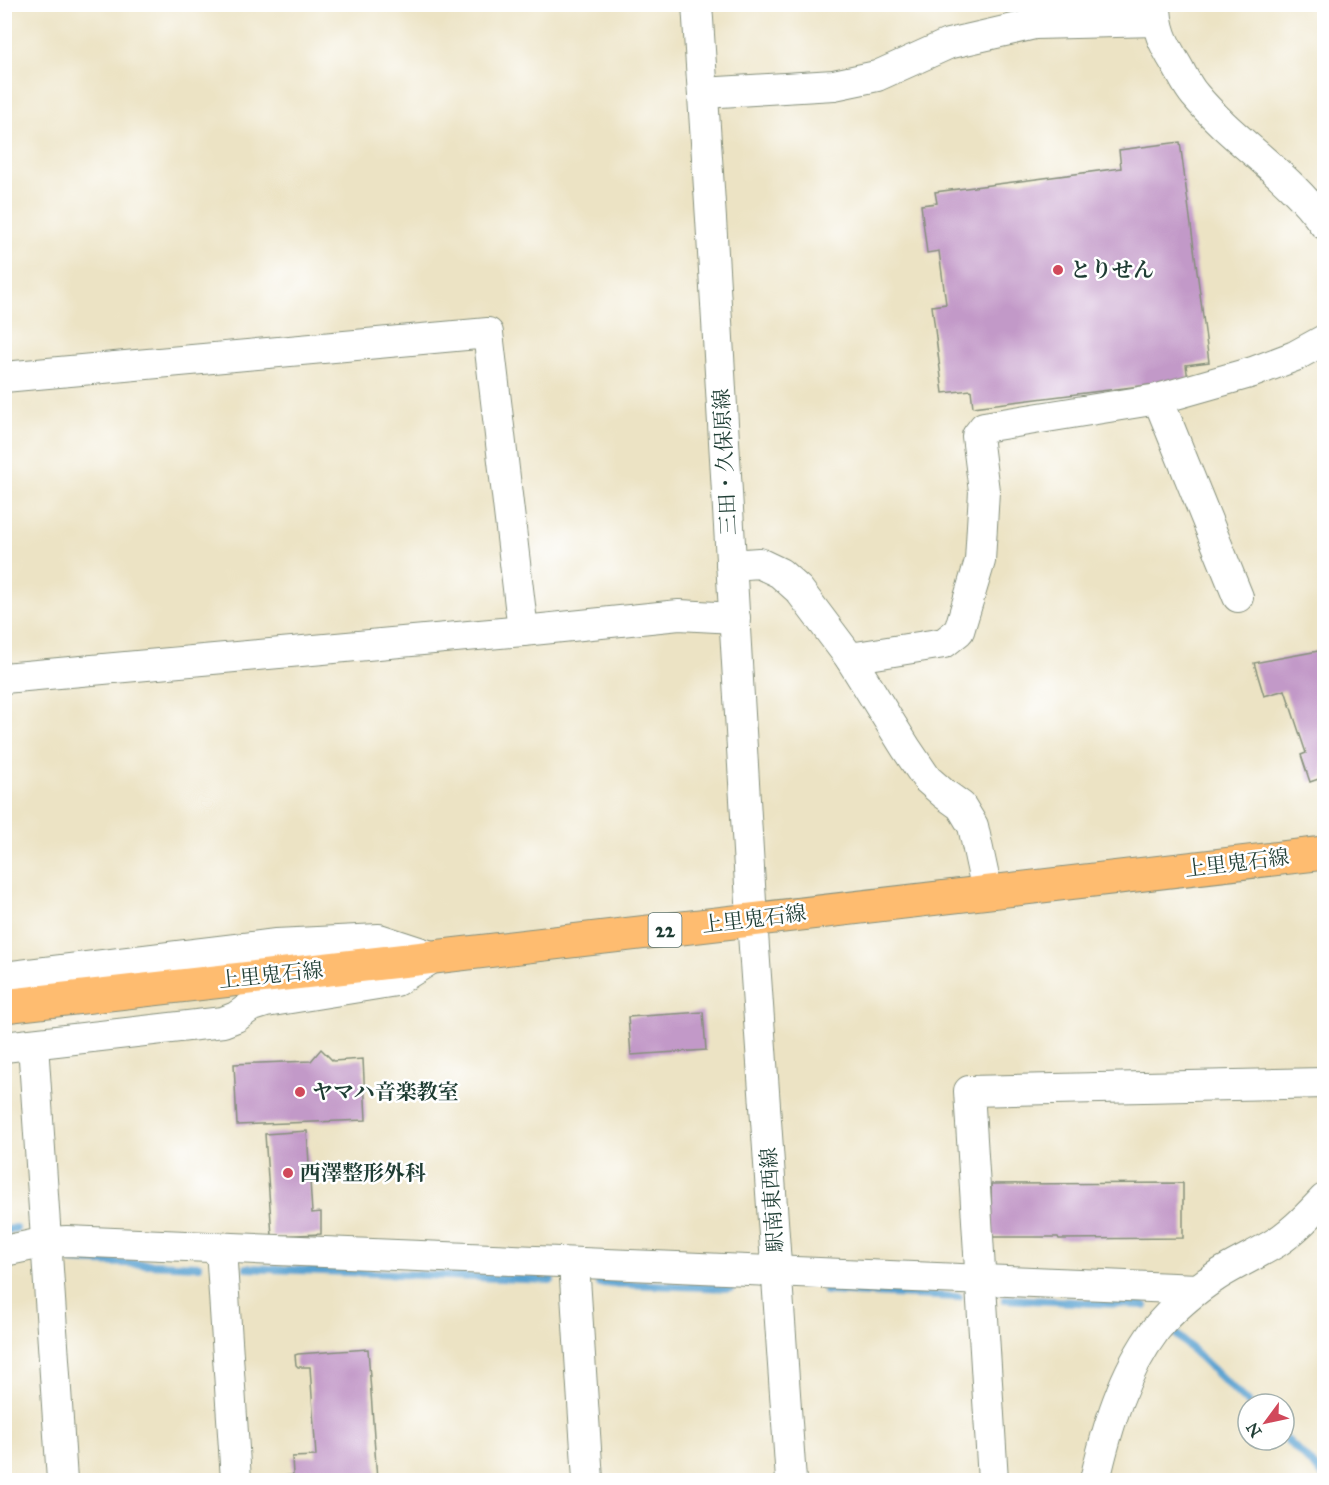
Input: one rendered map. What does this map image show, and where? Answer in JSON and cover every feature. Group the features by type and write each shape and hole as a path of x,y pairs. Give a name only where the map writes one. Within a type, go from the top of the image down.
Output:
{"main road":[{"name":"上里鬼石線","path":"4,1006 1324,853"}],"street":[{"name":"三田・久保原線","path":"696,4 752,919"},
{"path":"703,93 834,85 877,76 948,44 1035,24 1156,13 1164,44 1193,93 1218,120 1320,211"},
{"path":"4,377 488,333 523,631"},
{"path":"850,658 944,643 959,631 980,561 984,491 977,436 984,427 1158,399 1253,372 1294,356 1324,340"},
{"path":"1158,399 1238,597"},
{"path":"731,565 759,563 780,573 799,590 850,658 927,779 961,806 973,826 987,891"},
{"path":"4,678 679,615 735,618"},
{"name":"駅南東西線","path":"752,919 791,1480"},
{"path":"4,977 287,944 379,939 434,957"},
{"path":"62,1480 47,1242 19,1045 223,1022 236,1017 250,1007 266,1002 396,981 434,957"},
{"path":"993,1480 969,1091 1324,1083"},
{"path":"1095,1480 1103,1444 1117,1406 1133,1367 1156,1329 1197,1289 1219,1274 1279,1241 1324,1199"},
{"path":"4,1251 47,1242 67,1241 1197,1289"},
{"path":"221,1248 236,1480"},
{"path":"574,1263 588,1480"}],"building":[{"path":"1180,142 1209,362 1186,365 1188,380 973,407 971,390 943,393 932,306 946,304 939,251 927,253 921,205 937,203 935,192 1121,168 1119,150"},
{"path":"1324,650 1324,777 1310,782 1301,755 1306,753 1285,690 1264,696 1254,663"},
{"path":"703,1012 706,1050 631,1055 628,1017"},
{"name":"ヤマハ音楽教室","path":"321,1049 333,1061 363,1059 366,1120 237,1125 234,1064 311,1061"},
{"name":"西澤整形外科","path":"307,1131 312,1213 321,1212 321,1234 272,1236 265,1134"},
{"path":"1183,1183 1183,1238 992,1237 991,1184"},
{"path":"368,1349 377,1480 270,1480 270,1477 293,1475 292,1457 316,1456 310,1367 298,1367 295,1355"}],"waterway":[{"path":"4,1231 16,1228"},
{"path":"73,1261 199,1266"},
{"path":"247,1268 551,1280"},
{"path":"599,1283 731,1288"},
{"path":"826,1291 959,1297"},
{"path":"1005,1299 1145,1306"},
{"path":"1177,1335 1236,1392"},
{"path":"1296,1449 1324,1476"}],"place":[{"name":"とりせん","path":"1058,270"},
{"name":"ヤマハ音楽教室","path":"300,1092"},
{"name":"西澤整形外科","path":"288,1173"}]}
